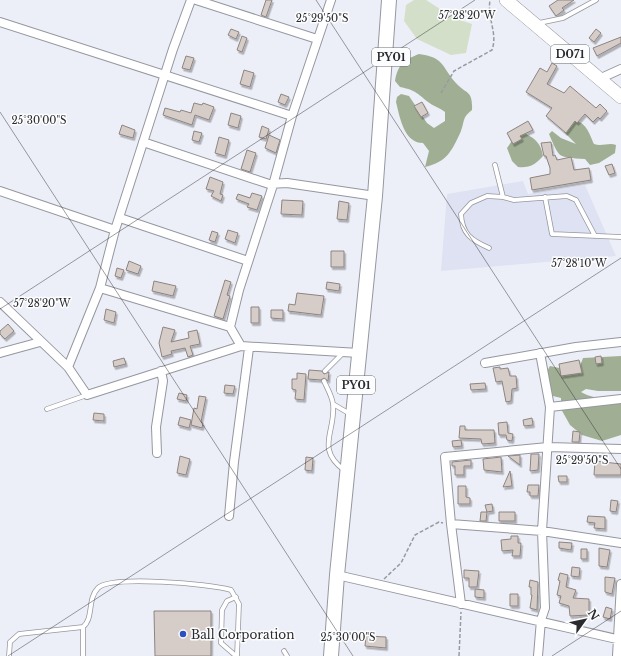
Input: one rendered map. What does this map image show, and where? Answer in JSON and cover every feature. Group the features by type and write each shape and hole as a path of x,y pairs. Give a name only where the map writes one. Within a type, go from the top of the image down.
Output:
{"highway":[{"name":"PY01","path":"382,114 381,94 390,0"},
{"name":"PY01","path":"331,656 337,575 354,416 382,114 391,55 397,0"}],"main road":[{"name":"D071","path":"506,0 517,5 535,24 621,97"}],"street":[{"path":"68,367 100,288 115,230 191,0"},
{"path":"196,0 317,39"},
{"path":"230,327 248,261 273,185 292,116 331,0"},
{"path":"0,22 292,116"},
{"path":"599,79 621,69"},
{"path":"143,142 273,185 286,184 375,196"},
{"path":"0,191 115,230"},
{"path":"120,218 248,261"},
{"path":"100,288 230,327 245,347 229,516"},
{"path":"0,302 40,342 68,367 87,395 245,347 359,353"},
{"path":"0,353 40,342"},
{"path":"485,363 540,353 621,342"},
{"path":"538,656 541,620 545,608 542,531 550,407 540,353"},
{"path":"157,453 156,427 163,381 162,371"},
{"path":"550,407 621,399"},
{"path":"461,604 451,524 445,457 548,448 621,449"},
{"path":"451,524 542,531 621,543"},
{"path":"337,575 461,604 541,620 619,639"},
{"path":"616,656 619,639 621,584"}],"lane":[{"path":"535,24 563,18 596,0"},
{"path":"495,165 503,197"},
{"path":"489,248 467,235 462,226 461,214 471,203 487,196 503,197 514,200 567,196 576,200 595,236"},
{"path":"544,197 552,234 621,237"},
{"path":"325,371 343,353"},
{"path":"324,380 333,404 329,452 335,463 347,472"},
{"path":"47,409 87,395"},
{"path":"333,404 354,416"},
{"path":"9,656 10,642 19,634 83,628 88,623 93,596 98,589 108,584 127,581 199,585 231,590 236,596 239,604 239,640 236,656 223,646 221,636 222,610 224,604 236,596"},
{"path":"83,628 83,656"},
{"path":"284,651 287,656"}],"path":[{"path":"441,93 454,71 492,50 495,41 488,10 490,0"},
{"path":"369,582 384,579 401,563 415,535 440,522 451,524"},
{"path":"459,656 461,604"}],"shaded area":[{"path":"523,181 528,194 585,185 616,256 441,271 447,194"}],"green space":[{"path":"414,0 426,0 454,18 472,24 466,53 451,55 417,39 404,21 406,5"},
{"path":"419,54 427,55 438,60 455,82 470,95 472,103 472,110 465,117 461,131 448,155 439,162 425,167 429,151 423,143 411,139 407,134 401,122 396,102 397,97 401,94 409,96 427,123 434,128 445,121 445,112 416,92 400,87 395,81 396,75 402,63"},
{"path":"573,121 584,125 594,144 616,145 615,153 599,163 590,165 585,159 569,158 561,155 555,148 549,134 552,131 561,138 576,144 564,132"},
{"path":"526,134 538,142 543,156 532,165 518,167 512,161 507,148 516,135"},
{"path":"621,356 621,391 598,391 586,389 581,392 600,398 621,398 621,435 602,441 582,435 570,425 561,409 561,398 553,396 543,378 550,366 573,371 580,366 583,358"}],"building":[{"path":"266,0 272,0 266,17 261,15"},
{"path":"558,0 574,0 562,8 564,10 556,16 549,6"},
{"path":"231,29 239,32 236,39 228,35"},
{"path":"596,29 601,33 594,42 589,38"},
{"path":"242,36 247,38 242,52 237,50"},
{"path":"621,37 621,43 597,56 593,48"},
{"path":"186,56 194,58 190,70 182,68"},
{"path":"552,63 557,66 547,84 564,93 570,86 596,108 600,104 607,111 600,119 598,117 593,122 585,114 577,123 575,121 566,133 546,116 552,108 526,92 540,68 547,72"},
{"path":"244,70 254,73 250,87 240,84"},
{"path":"281,94 289,97 285,105 278,102"},
{"path":"422,102 428,113 421,117 414,106"},
{"path":"194,103 202,105 203,103 214,107 209,120 195,115 192,125 163,115 165,108 191,113"},
{"path":"231,113 241,116 238,128 228,125"},
{"path":"528,121 533,130 520,136 522,139 513,144 507,133"},
{"path":"122,125 135,130 133,138 119,134"},
{"path":"262,126 269,129 266,139 259,137"},
{"path":"194,131 202,133 199,142 192,140"},
{"path":"269,135 280,140 276,153 265,148"},
{"path":"219,137 229,140 225,156 215,153"},
{"path":"551,142 553,156 555,155 557,160 571,157 574,170 589,168 591,180 532,190 530,178 550,174 550,168 546,156 544,156 541,143"},
{"path":"247,150 256,153 250,172 241,169"},
{"path":"612,164 615,173 609,175 605,166"},
{"path":"210,177 223,182 220,194 223,195 221,201 211,196 214,191 206,189"},
{"path":"252,193 262,196 257,210 247,207 249,204 236,199 238,194 250,198"},
{"path":"282,200 303,201 302,215 281,214"},
{"path":"339,201 349,203 347,220 337,219"},
{"path":"228,230 238,233 235,243 225,239"},
{"path":"212,231 218,233 215,242 209,240"},
{"path":"331,251 344,251 344,267 331,267"},
{"path":"129,261 141,266 138,274 126,270"},
{"path":"117,268 124,270 121,278 115,276"},
{"path":"225,280 231,282 227,295 230,296 223,319 214,316"},
{"path":"154,281 176,286 173,296 152,291"},
{"path":"327,282 340,284 339,291 326,289"},
{"path":"297,293 324,296 321,315 288,311 289,304 295,305"},
{"path":"251,307 259,307 259,323 251,323"},
{"path":"106,309 116,312 114,323 104,320"},
{"path":"271,310 283,310 283,319 271,318"},
{"path":"8,324 14,331 5,339 0,334 0,331"},
{"path":"163,327 175,330 171,342 189,338 188,332 197,330 200,344 190,346 193,355 188,357 185,348 171,351 172,354 162,357 159,343"},
{"path":"601,356 602,363 596,364 595,357"},
{"path":"124,358 126,364 114,367 113,361"},
{"path":"579,360 582,373 561,376 559,364"},
{"path":"500,367 500,369 508,368 510,376 516,376 517,388 512,389 511,401 506,402 502,381 496,382 493,368"},
{"path":"309,370 322,371 324,374 329,372 328,381 324,378 321,380 308,379"},
{"path":"297,373 306,374 304,400 295,399 296,390 292,389 292,379 297,379"},
{"path":"485,383 486,389 471,390 470,384"},
{"path":"225,385 235,386 233,394 224,393"},
{"path":"179,393 187,395 186,401 177,399"},
{"path":"199,396 206,397 201,422 203,423 202,428 191,425 194,408 197,409"},
{"path":"94,413 104,414 104,421 93,420"},
{"path":"180,417 191,420 189,428 178,425"},
{"path":"532,418 533,425 524,426 523,420"},
{"path":"507,422 508,433 513,434 512,441 507,440 506,435 499,435 498,423"},
{"path":"460,426 465,426 465,430 494,430 495,443 482,444 481,439 459,438"},
{"path":"573,431 580,432 579,442 572,442"},
{"path":"461,440 462,446 453,447 452,441"},
{"path":"531,454 539,454 538,470 530,471"},
{"path":"520,455 520,465 508,456"},
{"path":"180,456 190,459 186,475 177,473"},
{"path":"306,457 313,458 312,471 305,470"},
{"path":"501,457 502,472 484,470 483,459"},
{"path":"471,460 471,466 464,466 464,475 455,475 455,466 452,466 452,462"},
{"path":"595,461 621,464 621,475 594,475"},
{"path":"510,471 512,486 503,487"},
{"path":"558,476 567,476 567,482 559,482"},
{"path":"528,485 539,485 538,496 530,496 530,492 527,492"},
{"path":"458,486 466,486 466,497 470,498 470,504 458,504"},
{"path":"611,500 618,501 616,512 610,511"},
{"path":"492,504 493,511 487,512 485,505"},
{"path":"481,512 487,512 486,521 480,521"},
{"path":"499,512 515,512 515,521 499,521"},
{"path":"588,516 605,517 605,529 594,528 595,523 587,522"},
{"path":"511,536 518,536 518,543 521,543 520,556 512,556 513,550 502,551 501,540 511,539"},
{"path":"559,542 572,543 571,550 559,548"},
{"path":"599,548 610,550 607,567 599,566"},
{"path":"581,549 587,549 587,559 581,559"},
{"path":"572,567 580,568 579,577 571,576"},
{"path":"464,570 479,571 477,587 469,587 469,578 464,578"},
{"path":"560,573 568,575 566,587 576,590 573,598 589,599 589,615 570,616 569,606 559,603 561,596 557,595"},
{"path":"605,577 615,578 612,594 605,592"},
{"path":"530,580 538,582 537,610 530,608 532,595 531,587 529,587"},
{"path":"475,589 484,590 484,598 475,597"},
{"path":"510,594 518,594 518,606 510,606"},
{"path":"606,607 612,609 610,619 603,617"},
{"name":"Ball Corporation","path":"154,611 211,611 211,656 155,656"},
{"path":"366,636 386,637 386,648 365,646"}],"place":[{"name":"Ball Corporation","path":"183,634"}]}
